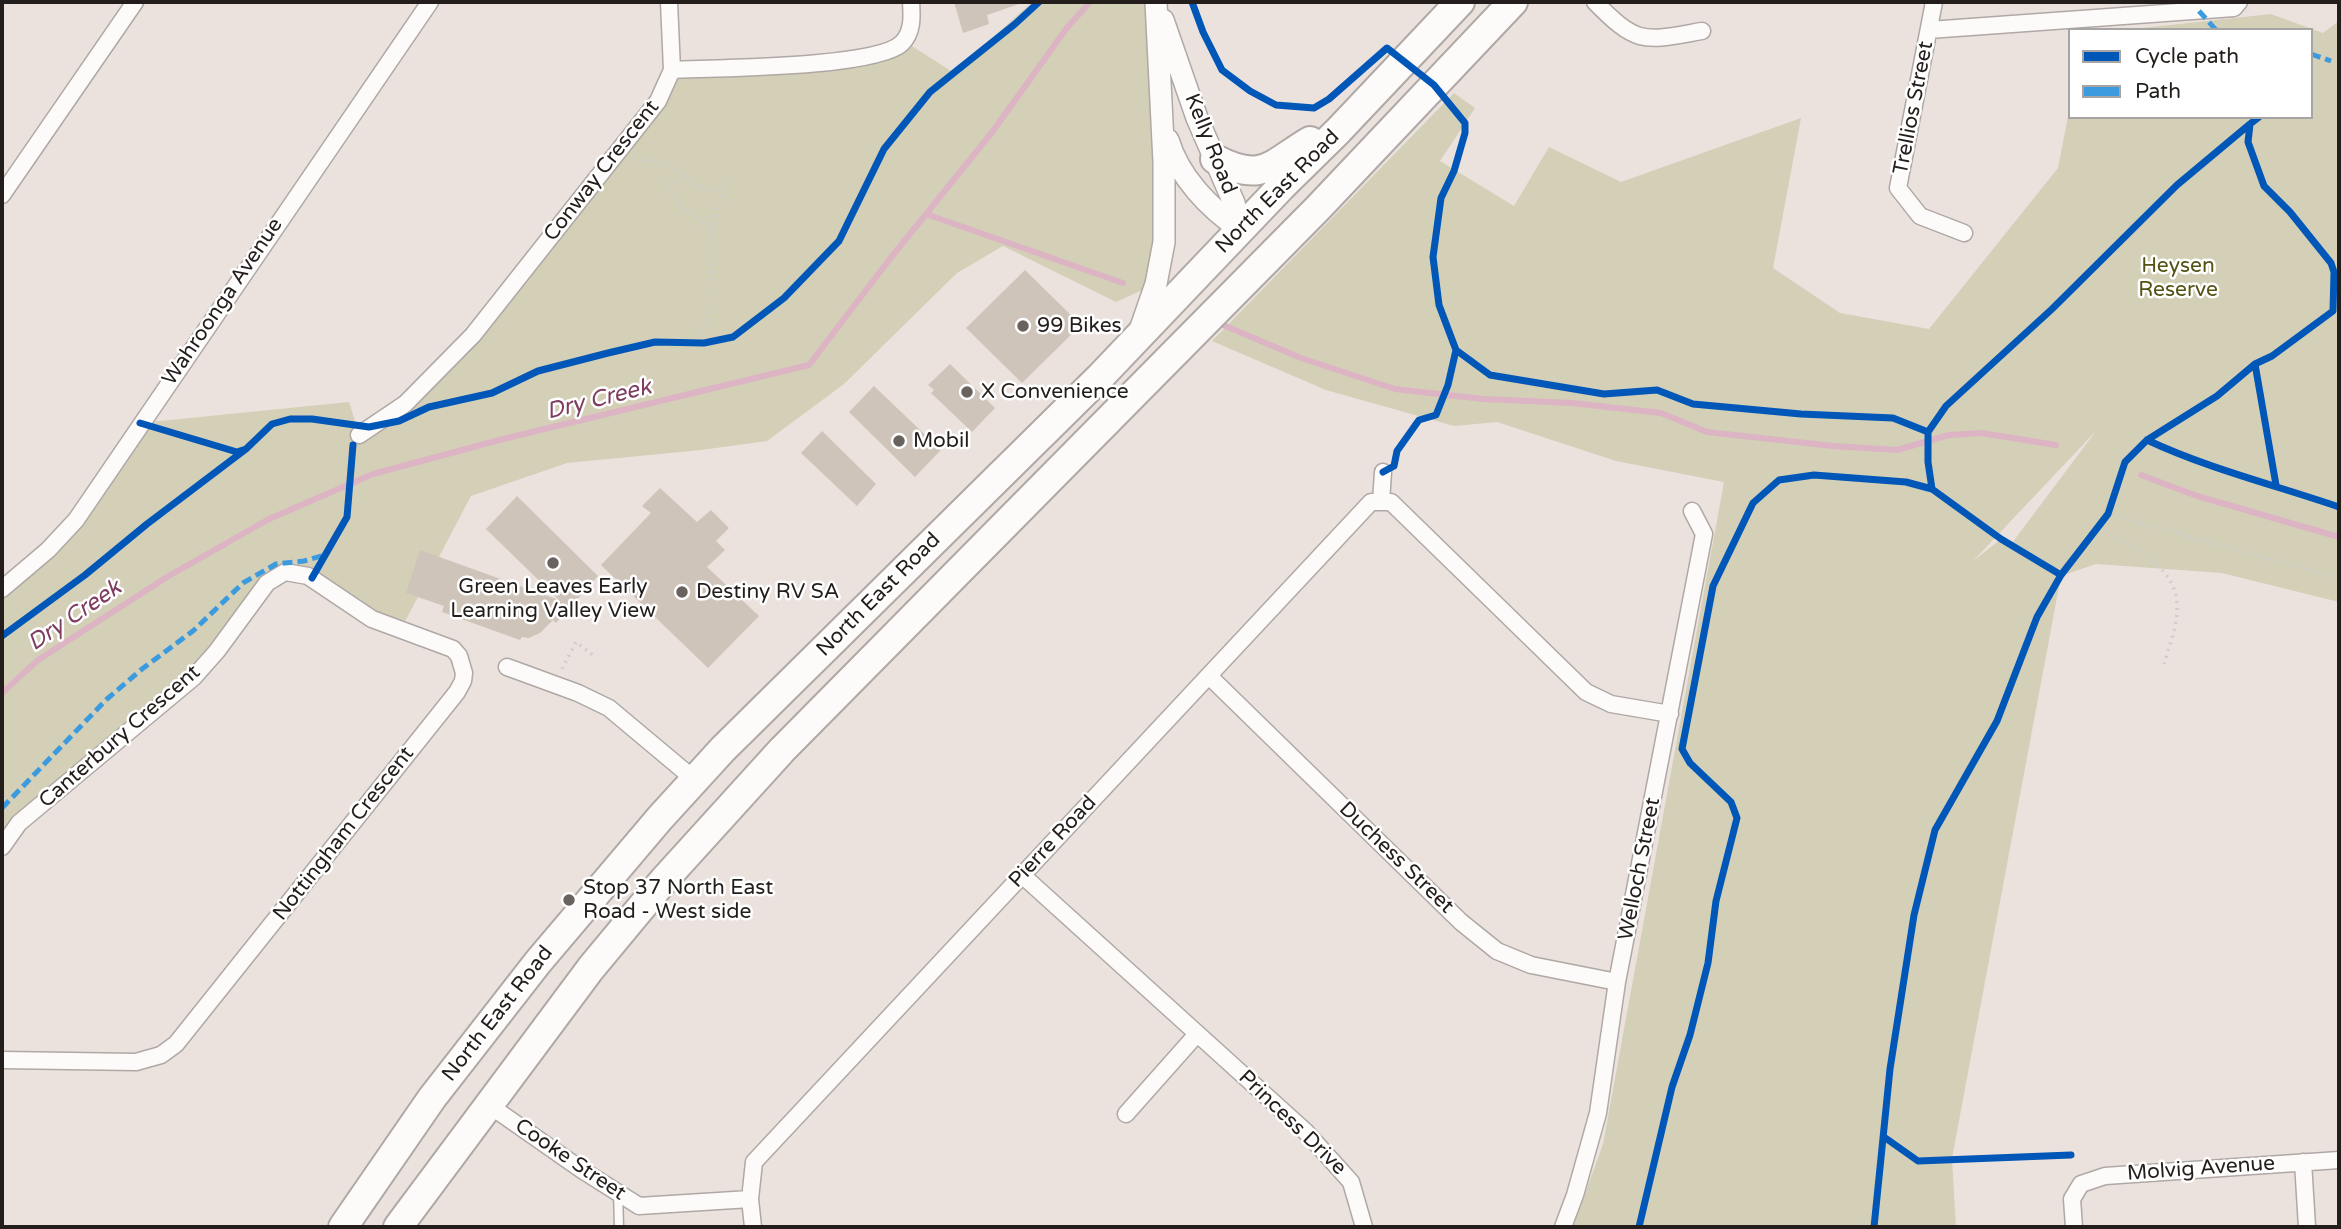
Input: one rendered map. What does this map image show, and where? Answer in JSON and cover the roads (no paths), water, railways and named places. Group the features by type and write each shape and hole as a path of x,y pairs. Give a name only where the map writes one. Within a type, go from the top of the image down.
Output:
{"highway":[{"name":"North East Road","path":"343,1227 432,1098 530,972 723,749 1100,377 1460,2"},
{"name":"North East Road","path":"398,1227 591,968 699,841 758,777 1318,208 1513,2"},
{"path":"1215,159 1234,169 1263,170 1312,140 1338,131"},
{"path":"1229,298 1241,230 1254,231 1270,227 1318,208"},
{"path":"699,841 702,810 695,780 724,786 758,777"}],"street":[{"path":"2,195 135,2"},
{"name":"Wahroonga Avenue","path":"2,589 48,550 76,520 430,2"},
{"path":"669,2 672,70 844,61 881,54 904,41 910,28 911,2"},
{"path":"1595,2 1618,26 1631,34 1661,38 1702,31"},
{"name":"Trellios Street","path":"1934,2 1898,188 1920,216 1964,233"},
{"name":"Trellios Street","path":"1929,30 2234,8 2239,2"},
{"name":"Kelly Road","path":"1138,335 1156,284 1164,242 1164,162 1156,3"},
{"name":"Kelly Road","path":"1156,3 1197,118 1234,203 1241,230"},
{"name":"Conway Crescent","path":"359,435 405,404 473,334 658,101 672,70"},
{"name":"Kelly Road","path":"1161,118 1177,162 1192,184 1221,216 1241,230"},
{"path":"1383,472 1381,502 1391,502 1586,692 1611,704 1671,713"},
{"name":"Pierre Road","path":"750,1199 754,1162 1371,502 1381,502"},
{"name":"Welloch Street","path":"1563,1227 1598,1113 1617,982 1704,534 1692,511"},
{"name":"Nottingham Crescent","path":"2,1060 136,1062 151,1059 170,1049 461,686 463,664 453,649 372,619 308,576 296,572 282,573 267,583 261,591"},
{"name":"Canterbury Crescent","path":"2,847 19,823 194,677 217,651 261,591"},
{"path":"507,667 578,693 609,708 695,780"},
{"name":"Duchess Street","path":"1209,676 1461,922 1497,951 1531,965 1617,982"},
{"name":"Princess Drive","path":"1022,875 1306,1132 1352,1182 1364,1227"},
{"path":"1126,1114 1197,1034"},
{"name":"Cooke Street","path":"489,1105 639,1206 750,1199"},
{"name":"Molvig Avenue","path":"2074,1227 2072,1199 2081,1184 2105,1176 2339,1160"},
{"path":"2303,1163 2307,1227"},
{"path":"750,1199 753,1227"}],"lane":[{"path":"618,1192 619,1227"}],"waterway":[{"name":"Dry Creek","path":"2,693 38,660 167,577 269,519 373,474 503,439 809,365 993,131 1066,29 1090,2"},
{"path":"926,214 1123,283"},
{"path":"1223,325 1301,358 1395,389 1661,413 1707,432 1833,446 1897,450 1949,435 1981,433 2056,445"},
{"path":"2141,475 2197,496 2339,537"}],"place":[{"name":"99 Bikes","path":"1023,326"},
{"name":"X Convenience","path":"967,392"},
{"name":"Mobil","path":"899,441"},
{"name":"Green Leaves Early Learning Valley View","path":"553,563"},
{"name":"Destiny RV SA","path":"682,592"},
{"name":"Stop 37 North East Road - West side","path":"569,900"}],"park label":[{"name":"Heysen Reserve","path":"2178,278"}]}
